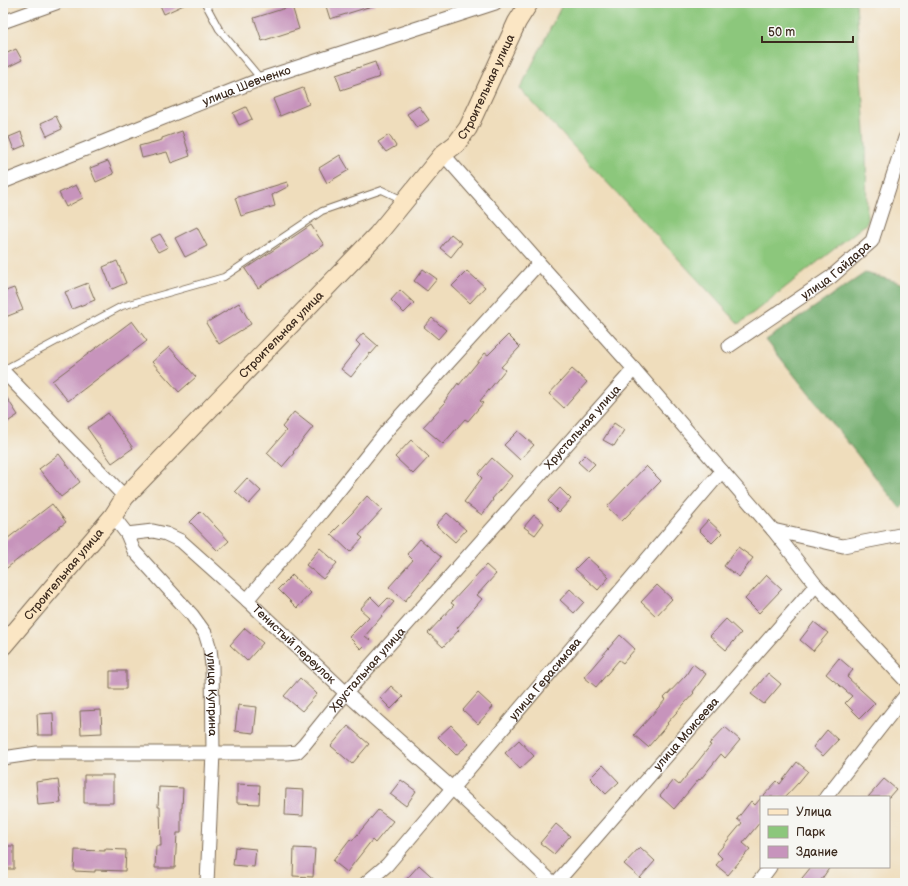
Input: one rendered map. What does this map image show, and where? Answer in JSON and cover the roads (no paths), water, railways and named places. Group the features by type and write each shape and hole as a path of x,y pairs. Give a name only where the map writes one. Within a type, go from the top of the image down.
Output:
{"main road":[{"name":"Строительная улица","path":"3,646 113,516 125,497 376,235 443,154 456,144 468,128 516,22 529,3"}],"street":[{"path":"3,22 56,3"},
{"name":"улица Шевченко","path":"3,182 261,79 495,3"},
{"name":"улица Гайдара","path":"729,346 832,277 872,241 905,138"},
{"path":"443,154 634,369 773,530 816,585 905,680"},
{"path":"247,600 321,513 389,428 539,263"},
{"name":"Хрустальная улица","path":"3,758 38,753 296,752 304,745 346,693 634,369"},
{"path":"3,371 125,497"},
{"name":"улица Герасимова","path":"366,883 387,865 722,471"},
{"path":"113,516 127,534"},
{"path":"773,530 843,546 905,534"},
{"name":"Тенистый переулок","path":"127,534 153,531 166,534 181,541 452,788 553,883"},
{"name":"улица Куприна","path":"127,534 134,551 192,615 205,633 210,649 212,666 213,753 207,883"},
{"name":"улица Моисеева","path":"556,883 816,585"},
{"path":"827,796 905,696"},
{"path":"758,883 769,868"}],"lane":[{"path":"205,3 219,29 261,79"},
{"path":"3,371 122,306 224,277 322,211 382,190 405,201"}]}
